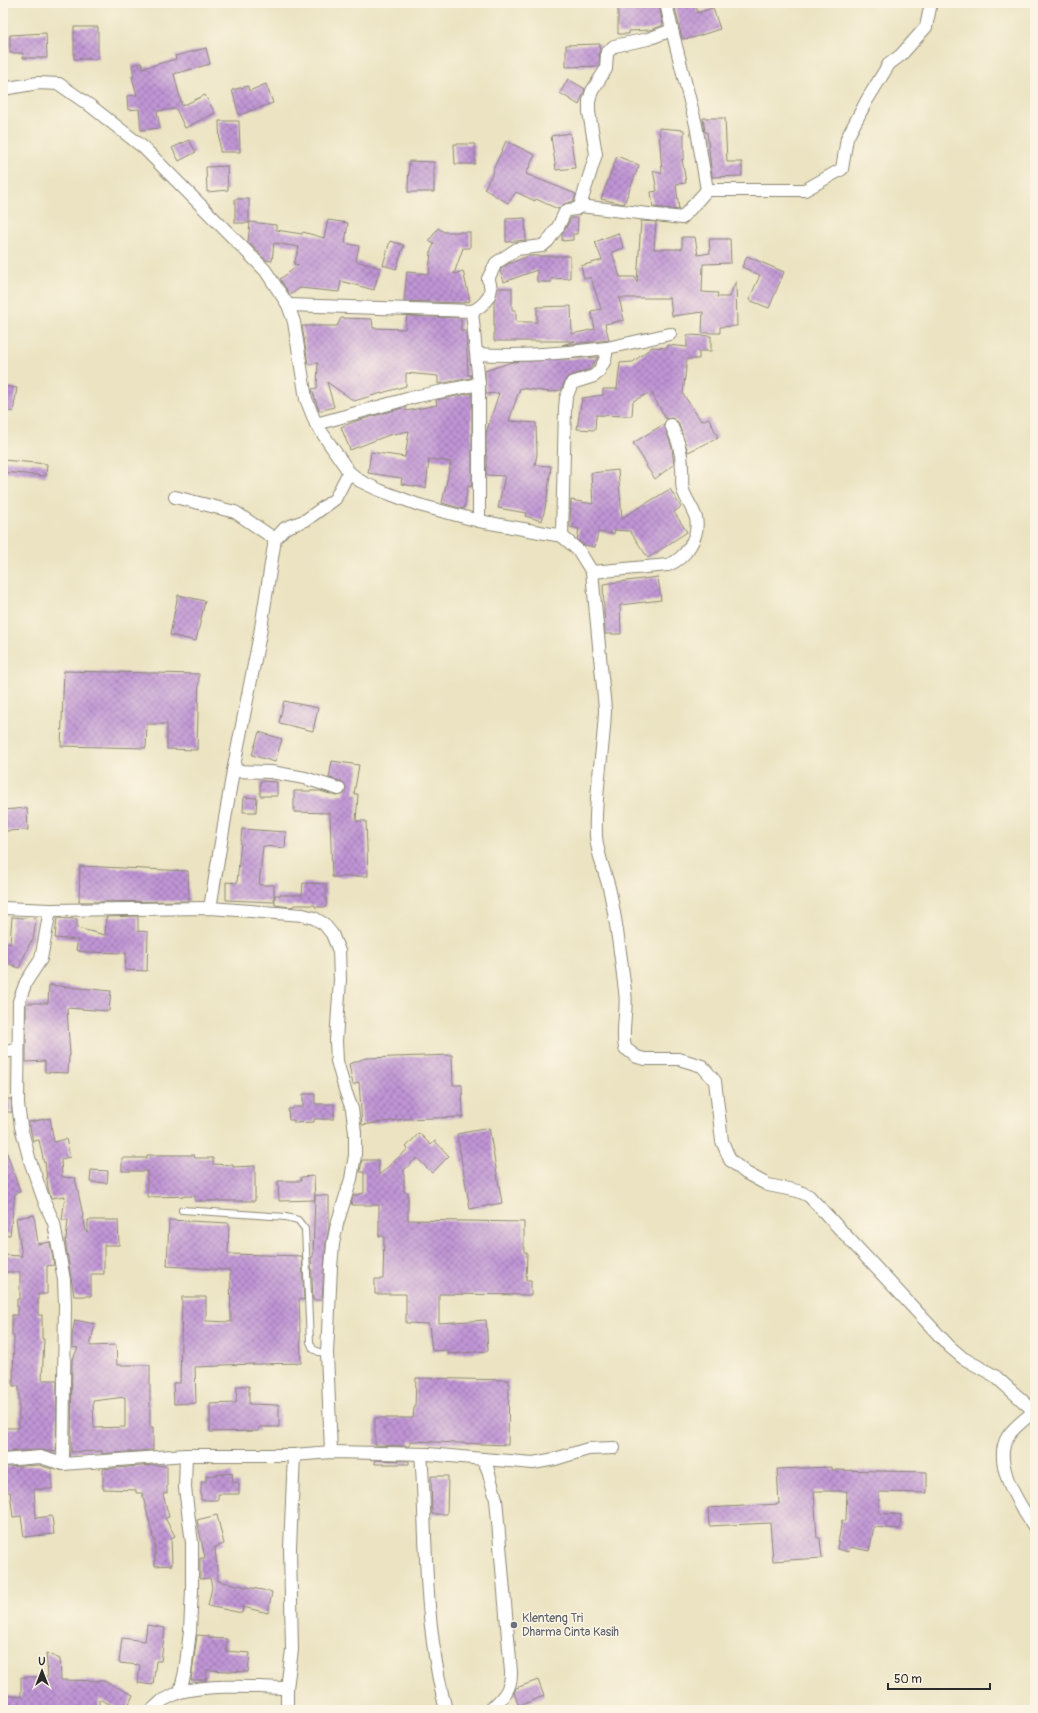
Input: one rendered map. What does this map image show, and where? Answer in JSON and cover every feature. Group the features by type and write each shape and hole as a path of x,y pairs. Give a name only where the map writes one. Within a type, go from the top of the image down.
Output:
{"street":[{"path":"666,3 696,125 707,190"},
{"path":"288,306 472,311 481,307 489,296 492,287 488,280 496,263 517,249 542,246 548,241 558,227 565,212 568,210 576,209 580,206 682,218 707,190 805,190 842,169 847,138 867,100 889,64 901,55 926,27 931,3"},
{"path":"580,206 596,154 593,144 589,101 592,91 606,69 607,53 614,46 648,40 672,30"},
{"path":"3,89 38,83 58,84 92,107 144,148 265,270 288,306 294,322 306,399 316,424 349,472 360,481 419,505 479,521 562,536 579,551 592,572 605,709 605,729 598,784 596,836 598,850 610,890 626,1000 623,1037 625,1048 637,1057 645,1059 679,1060 702,1066 715,1081 722,1141 730,1160 746,1172 768,1185 798,1191 809,1196 950,1347 963,1358 995,1376 1035,1411 1008,1436 1002,1455 1003,1466 1008,1479 1035,1528"},
{"path":"472,311 477,354 479,521"},
{"path":"477,354 554,354 607,348 670,334"},
{"path":"562,536 566,398 572,383 594,376 599,372 605,360 607,348"},
{"path":"316,424 418,396 478,384"},
{"path":"592,572 668,565 677,562 693,541 696,519 683,490 682,455 680,445 670,425"},
{"path":"210,908 233,771 260,634 275,539 285,528 306,520 335,499 349,472"},
{"path":"175,497 235,512 275,539"},
{"path":"233,771 278,773 305,778 339,789"},
{"path":"3,908 50,910 210,908 303,915 314,918 324,924 332,934 339,950 340,980 336,1018 337,1055 345,1090 352,1109 355,1132 355,1155 351,1179 333,1244 327,1353 331,1452"},
{"path":"50,910 41,959 26,982 19,1000 18,1104 21,1127 45,1203 54,1223 64,1280 63,1464"},
{"path":"3,1052 18,1050"},
{"path":"3,1460 40,1457 63,1464 186,1455 294,1455 331,1452 421,1454 533,1463 555,1459 588,1449 614,1448"},
{"path":"421,1454 426,1558 434,1657 446,1710"},
{"path":"180,1692 185,1672 190,1631 192,1589 192,1543 186,1501 186,1455"},
{"path":"287,1710 287,1688 292,1650 290,1548 294,1455"},
{"path":"483,1459 488,1470 496,1499 512,1681 508,1690 490,1710"},
{"path":"152,1710 163,1700 180,1692 202,1688 287,1688"}],"lane":[{"path":"182,1210 286,1217 298,1220 305,1229 310,1342 312,1349 327,1353"}],"building":[{"path":"674,3 697,3 697,13 713,8 720,29 692,38 682,39"},
{"path":"659,6 663,25 650,30 629,31 629,34 618,34 618,7"},
{"path":"74,27 98,27 98,59 74,59"},
{"path":"46,33 47,58 23,58 23,53 10,53 10,35"},
{"path":"600,44 599,66 566,67 566,45"},
{"path":"206,48 210,64 174,74 182,106 205,95 215,113 185,128 176,109 157,111 160,128 141,130 139,109 128,110 127,96 137,95 132,77 134,76 132,65 142,63 143,68 176,59 175,56"},
{"path":"568,79 585,89 579,105 560,93"},
{"path":"266,84 273,103 239,115 232,90 248,86 249,91"},
{"path":"703,118 725,118 727,162 742,162 742,176 712,177 707,132 705,132"},
{"path":"219,121 239,121 240,152 220,152"},
{"path":"659,128 684,130 684,159 682,159 686,183 676,184 679,210 653,207 651,192 657,191 653,170 662,174"},
{"path":"570,133 575,168 556,170 551,136"},
{"path":"189,140 196,152 179,161 172,148"},
{"path":"506,141 535,155 526,174 576,194 574,201 564,204 558,209 536,199 535,201 516,192 508,203 484,189 494,171 493,170"},
{"path":"454,144 475,144 475,164 455,164"},
{"path":"617,156 639,165 624,204 601,199"},
{"path":"409,161 434,162 434,192 408,192"},
{"path":"227,166 228,190 207,192 206,167"},
{"path":"235,199 249,199 249,223 235,223"},
{"path":"525,218 526,240 506,242 506,219"},
{"path":"571,218 578,218 577,234 573,234 573,240 562,241 562,235"},
{"path":"328,220 348,223 345,243 359,246 356,261 380,268 374,290 341,281 339,292 300,288 290,295 280,279 299,265 294,264 299,247 274,243 272,261 266,260 248,242 250,222 276,225 276,230 302,234 303,232 324,238"},
{"path":"641,221 656,222 654,249 682,249 682,237 695,237 698,255 710,253 709,239 730,239 731,263 703,264 702,292 718,293 717,297 729,297 736,281 737,326 720,327 720,333 702,333 703,312 672,316 670,298 619,298 624,320 605,324 609,340 562,345 575,341 494,341 494,302 498,288 512,288 512,310 516,310 516,322 537,322 537,307 571,306 572,334 595,329 591,311 601,309 591,278 584,278 581,266 602,260 595,242 618,233 624,248 612,252 620,277 635,277 637,283"},
{"path":"438,228 444,232 470,232 470,248 463,248 454,274 463,271 470,301 462,303 404,301 407,272 429,274 431,250 434,244 429,241"},
{"path":"390,241 404,245 396,269 383,265"},
{"path":"529,256 570,256 570,278 551,279 551,282 537,282 537,270 504,282 500,271 502,268 508,264"},
{"path":"747,256 784,272 769,308 749,300 760,275 742,267"},
{"path":"407,316 461,318 461,331 466,331 468,375 471,375 471,378 438,384 438,376 406,373 406,386 354,401 327,382 334,407 319,411 312,389 317,388 318,363 308,364 302,326 337,326 341,318 372,319 373,328 405,329"},
{"path":"687,335 711,336 711,351 699,351 699,359 687,359 683,394 701,421 709,418 718,438 688,452 678,422 672,418 666,419 651,392 633,401 632,416 596,415 595,430 577,429 582,398 603,395 603,389 617,389 620,363 633,362 652,347 667,348 668,345 687,347"},
{"path":"598,357 590,369 567,377 561,390 550,392 520,388 509,421 536,423 537,454 535,465 551,466 547,499 542,521 525,516 526,513 498,508 505,476 486,475 486,433 499,393 486,394 485,371 512,362"},
{"path":"3,386 17,388 13,412 3,410"},
{"path":"472,393 472,483 471,487 468,486 464,509 442,503 451,462 429,459 426,488 401,484 402,478 368,473 371,452 405,457 409,431 389,435 350,450 341,427 356,421 406,407 406,411 437,405 436,400"},
{"path":"664,424 672,448 674,464 655,479 633,443"},
{"path":"3,460 47,464 46,476 3,472"},
{"path":"618,470 622,518 670,489 681,507 674,512 687,532 648,558 630,531 615,530 614,534 598,532 595,547 584,545 577,540 579,529 570,527 571,500 593,504 591,473"},
{"path":"658,577 661,600 620,605 621,634 605,634 603,584"},
{"path":"178,595 205,601 196,641 170,635"},
{"path":"64,671 199,674 197,750 167,749 167,724 147,724 146,748 61,746"},
{"path":"284,701 318,708 313,731 279,723"},
{"path":"259,732 282,739 275,762 252,755"},
{"path":"332,761 359,765 354,794 358,794 356,821 366,821 368,876 332,877 330,813 294,812 294,791 320,791 337,796 344,794 346,788 344,784 341,781 329,778"},
{"path":"260,781 277,782 277,796 260,796"},
{"path":"244,797 257,798 256,812 243,812"},
{"path":"27,808 28,830 3,831 3,810"},
{"path":"242,829 286,832 285,848 263,846 259,885 274,885 274,902 226,900 226,882 237,883"},
{"path":"80,866 188,871 189,901 79,902"},
{"path":"303,883 326,884 326,907 315,907 315,905 294,905 290,907 275,905 275,895 302,895"},
{"path":"138,916 138,931 148,932 147,971 125,970 126,953 85,952 76,950 78,940 55,938 57,918 77,919 77,928 105,935 106,917"},
{"path":"12,917 36,919 33,941 31,941 19,968 3,961 3,941 10,944"},
{"path":"49,985 111,991 109,1011 67,1008 70,1056 68,1073 45,1072 45,1061 26,1062 26,1003 48,1003"},
{"path":"452,1055 453,1085 462,1085 463,1117 405,1119 362,1125 359,1082 353,1085 349,1064 366,1058"},
{"path":"303,1094 315,1094 315,1104 334,1104 334,1119 314,1119 314,1122 294,1123 294,1120 289,1120 288,1109 293,1109 293,1107 303,1107"},
{"path":"3,1099 11,1099 12,1112 3,1112"},
{"path":"50,1118 54,1142 66,1139 70,1157 61,1159 62,1177 75,1178 83,1215 82,1220 84,1220 86,1232 88,1231 88,1220 118,1220 119,1245 104,1245 104,1274 91,1274 91,1296 74,1296 65,1240 68,1220 62,1220 65,1196 51,1198 48,1188 45,1162 44,1163 39,1140 33,1141 29,1122"},
{"path":"489,1128 502,1203 470,1209 457,1134"},
{"path":"419,1133 431,1145 435,1141 449,1156 432,1173 417,1158 404,1170 404,1192 408,1192 408,1220 524,1222 524,1252 527,1253 526,1280 531,1280 531,1295 439,1294 439,1323 486,1320 488,1351 448,1354 448,1350 432,1351 429,1324 406,1323 406,1294 375,1294 375,1279 383,1279 384,1236 379,1236 379,1205 351,1205 353,1196 364,1193 364,1172 360,1172 362,1160 378,1160 379,1175 408,1149 406,1147"},
{"path":"3,1147 5,1147 20,1192 15,1194 10,1235 3,1235"},
{"path":"147,1155 194,1155 195,1158 213,1158 213,1164 233,1165 233,1167 255,1166 255,1201 195,1201 195,1196 147,1197 147,1171 122,1171 122,1158 147,1158"},
{"path":"91,1170 108,1171 107,1183 90,1182"},
{"path":"314,1176 315,1200 279,1201 278,1181 301,1181 301,1177"},
{"path":"315,1195 329,1196 329,1228 326,1243 322,1300 313,1300 311,1257 313,1257"},
{"path":"34,1215 38,1244 50,1242 54,1265 47,1266 47,1294 38,1294 38,1315 42,1315 42,1339 44,1339 42,1380 57,1380 56,1452 39,1450 3,1452 3,1428 19,1428 19,1386 13,1386 14,1335 12,1335 12,1315 17,1315 17,1299 20,1299 20,1272 3,1272 3,1255 22,1256 16,1218"},
{"path":"169,1220 229,1223 228,1254 302,1256 304,1300 299,1299 301,1363 195,1367 196,1403 174,1404 173,1383 180,1383 182,1297 206,1297 206,1321 231,1322 230,1270 167,1266"},
{"path":"75,1320 95,1324 90,1346 116,1345 117,1365 150,1365 150,1427 153,1427 153,1450 102,1454 102,1451 71,1452 72,1360 78,1348 72,1347 72,1335","holes":["125,1397 125,1427 94,1428 93,1401"]},
{"path":"416,1378 509,1380 508,1445 410,1441 410,1446 375,1445 375,1418 413,1418 415,1408"},
{"path":"237,1386 249,1386 249,1404 279,1405 279,1427 259,1427 259,1431 210,1432 210,1404 236,1403"},
{"path":"375,1460 409,1461 409,1464 375,1464"},
{"path":"39,1465 52,1469 52,1489 34,1489 36,1518 52,1516 54,1534 24,1537 21,1516 13,1517 10,1492 4,1492 3,1467"},
{"path":"153,1465 167,1466 167,1493 163,1494 169,1517 165,1518 175,1536 171,1538 172,1565 155,1566 155,1541 152,1536 142,1493 136,1493 136,1490 103,1489 103,1469"},
{"path":"832,1467 832,1470 927,1472 927,1493 879,1492 879,1513 901,1515 900,1529 874,1527 869,1551 850,1547 849,1552 837,1549 842,1520 846,1521 847,1491 814,1491 817,1538 820,1538 822,1558 773,1561 770,1523 709,1526 708,1508 779,1504 777,1469"},
{"path":"232,1473 233,1482 239,1483 239,1494 218,1494 218,1500 201,1500 201,1482 206,1482 206,1476"},
{"path":"431,1476 448,1476 447,1514 432,1514"},
{"path":"217,1515 224,1544 215,1547 218,1581 272,1592 268,1613 243,1607 242,1613 208,1606 212,1587 210,1578 200,1579 200,1558 205,1558 197,1520"},
{"path":"147,1625 165,1628 161,1661 156,1661 153,1685 138,1683 140,1665 119,1663 122,1638 145,1641"},
{"path":"197,1635 209,1636 209,1638 227,1639 226,1651 250,1653 248,1672 207,1670 206,1680 191,1680"},
{"path":"46,1653 60,1659 61,1680 104,1681 133,1695 126,1710 122,1710 99,1699 99,1710 3,1710 3,1695 21,1697 21,1677 48,1677"},
{"path":"538,1680 544,1696 519,1706 514,1693 516,1688"}],"place":[{"name":"Klenteng Tri Dharma Cinta Kasih","path":"514,1625"}]}
